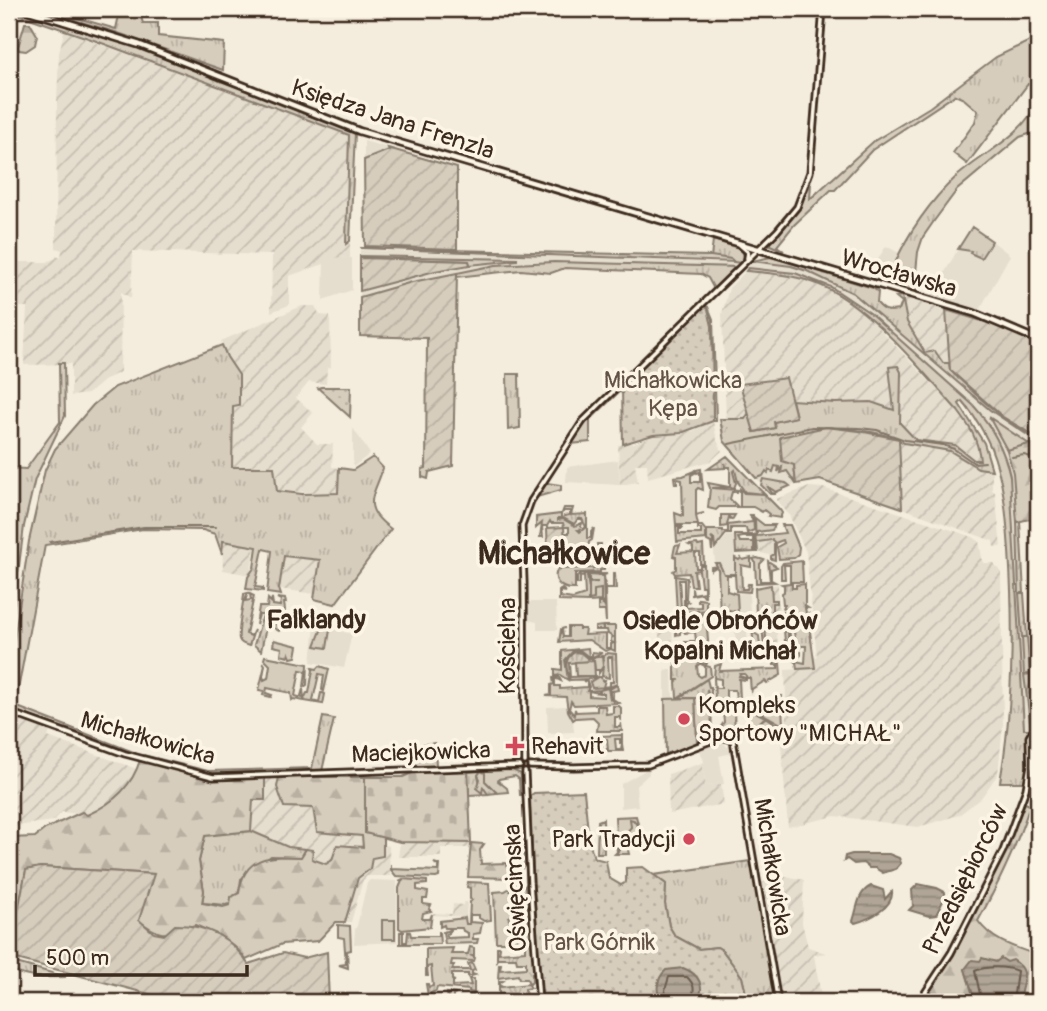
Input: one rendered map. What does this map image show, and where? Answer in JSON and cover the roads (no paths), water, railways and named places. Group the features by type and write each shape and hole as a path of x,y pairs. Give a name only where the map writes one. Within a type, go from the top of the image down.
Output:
{"main road":[{"name":"Księdza Jana Frenzla","path":"23,9 140,45 359,131 756,249"},
{"name":"Wrocławska","path":"756,249 974,313 1038,341"}],"street":[{"path":"746,260 797,208 810,172 823,9"},
{"path":"769,238 767,247 772,254"},
{"path":"738,244 748,252 746,260"},
{"name":"Kościelna","path":"525,762 521,529 528,506 578,427 746,260"},
{"name":"Michałkowicka","path":"9,712 125,754 205,776 224,778 323,774"},
{"name":"Przedsiębiorców","path":"919,1002 951,953 1003,851 1028,782 1029,737 1033,730 1038,728"},
{"name":"Michałkowicka","path":"530,766 648,765 721,737 731,738 736,746 778,1002"},
{"path":"525,762 530,766 526,772 520,766 525,762"},
{"name":"Maciejkowicka","path":"323,774 520,766"},
{"name":"Oświęcimska","path":"526,772 539,1002"}],"water":[{"path":"889,854 899,858 901,863 896,869 883,873 863,863 854,864 847,859 844,861 845,856"},
{"path":"918,884 945,892 936,915 929,916 909,910 913,906 912,890"},
{"path":"871,886 883,890 885,899 892,891 892,897 880,912 855,923 853,921 860,896"},
{"path":"982,958 996,962 1001,958 1007,962 1013,960 1023,969 1020,1002 971,1000 973,995 965,969 972,960 980,961"},
{"path":"683,968 697,977 701,986 698,1002 663,1002 658,990 660,977 666,970"}],"waterway":[{"path":"729,444 812,427 859,428 877,430 905,440 943,445 974,463 985,462"},
{"path":"1012,457 1024,455 1038,459"},
{"path":"50,542 144,527 216,527"}],"place":[{"name":"Kompleks Sportowy \"MICHAŁ\"","path":"684,719"},
{"name":"Rehavit","path":"515,746"},
{"name":"Park Tradycji","path":"689,839"}],"district":[{"name":"Michałkowice","path":"564,553"},
{"name":"Falklandy","path":"316,619"},
{"name":"Osiedle Obrońców Kopalni Michał","path":"720,635"}],"park label":[{"name":"Michałkowicka Kępa","path":"673,394"},
{"name":"Park Górnik","path":"599,942"}]}
